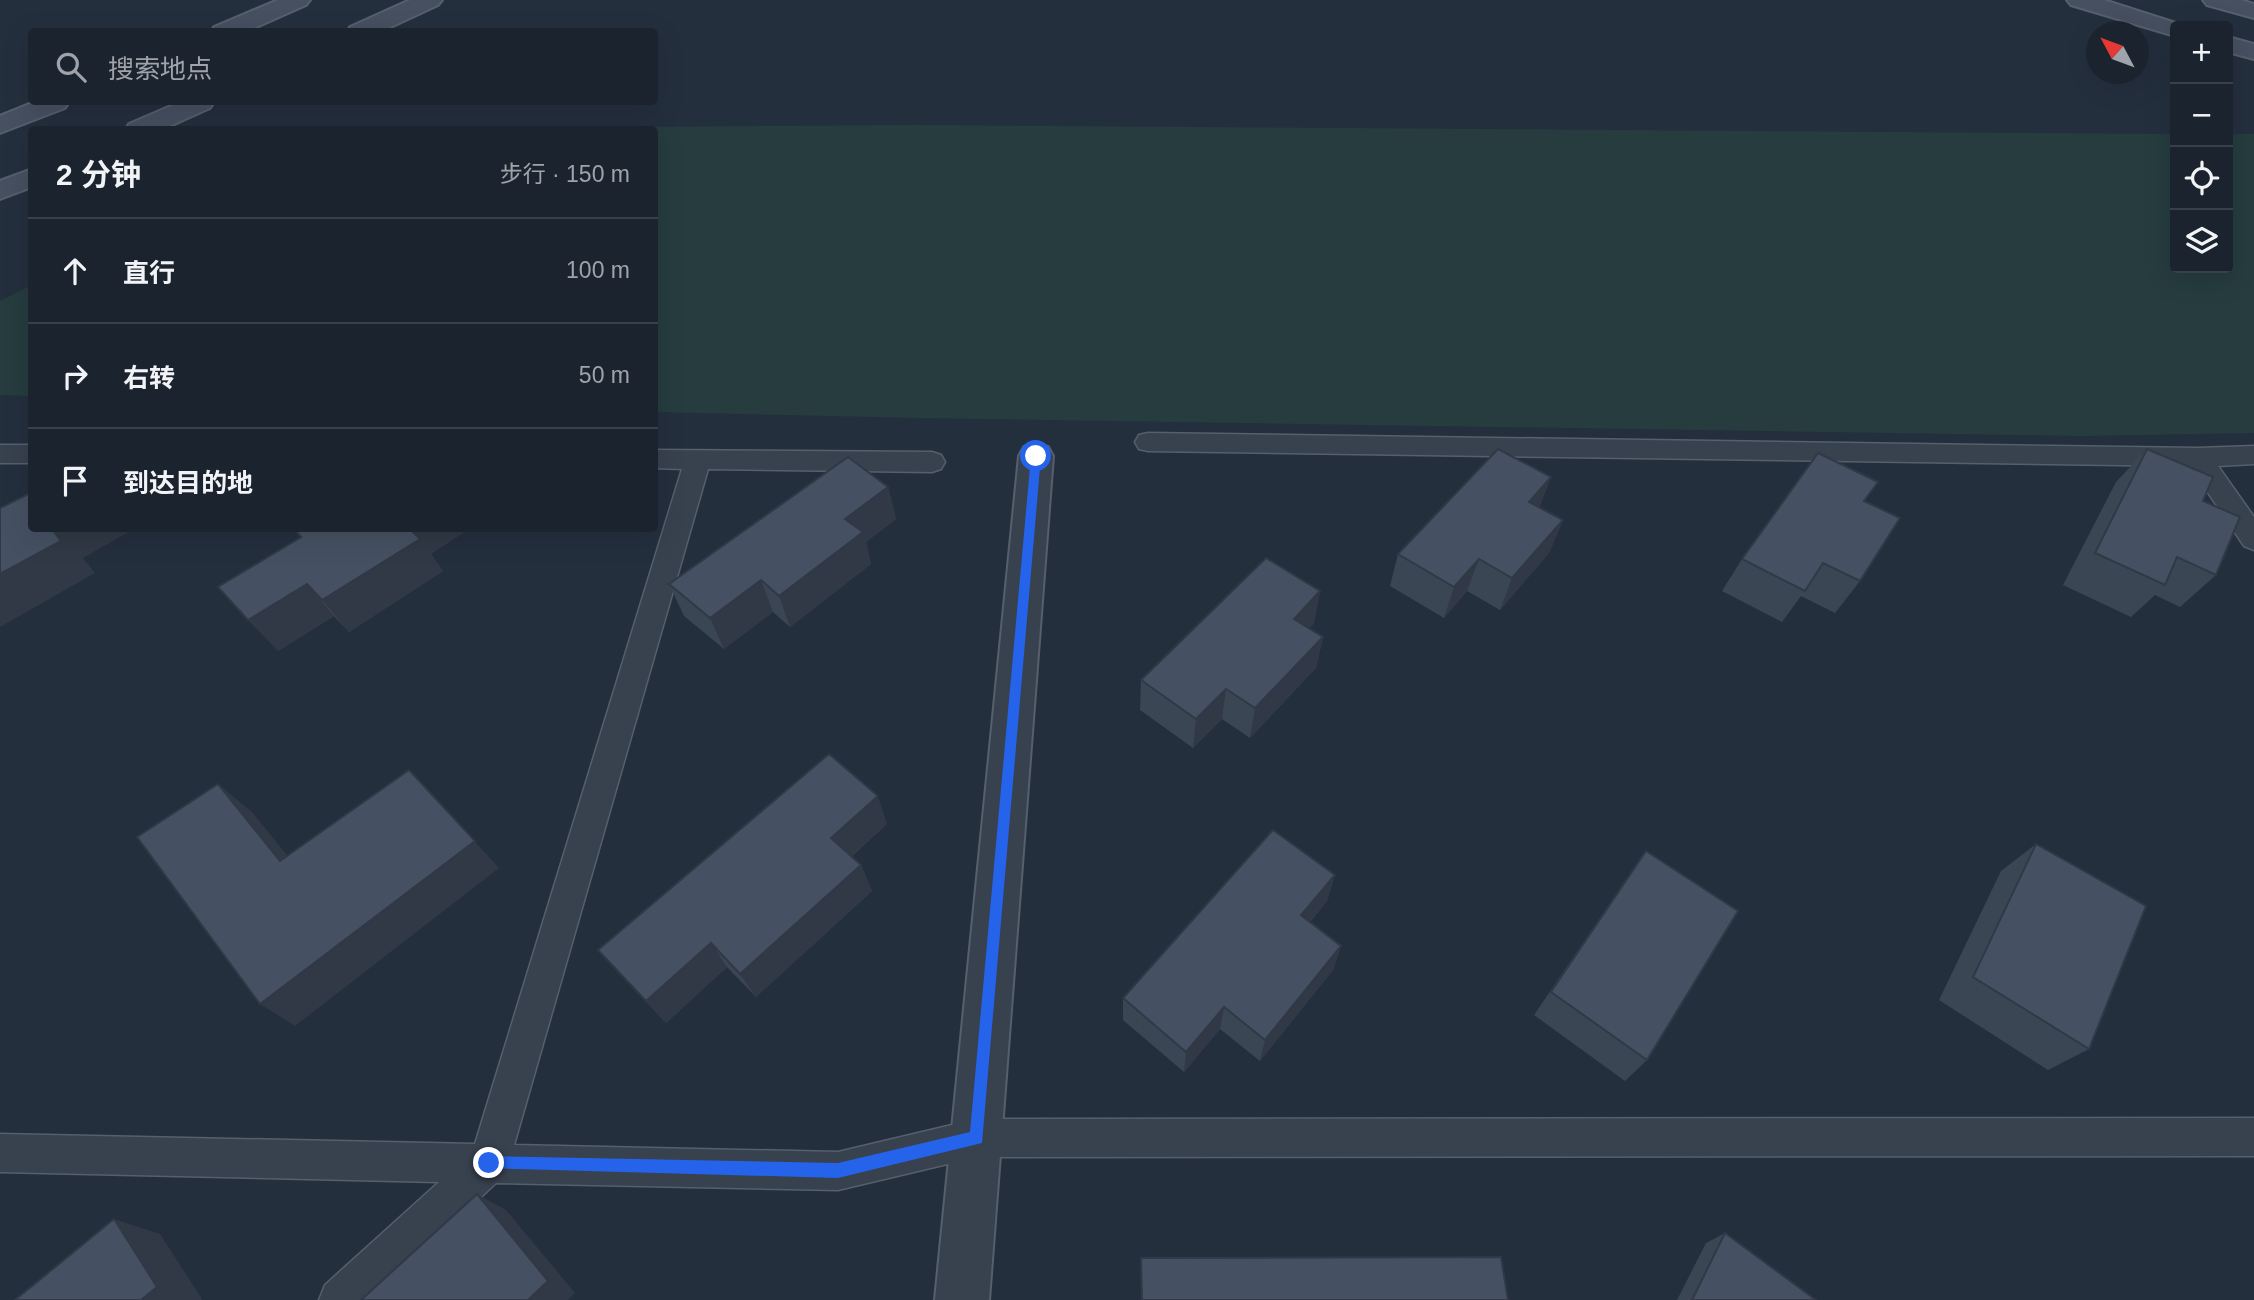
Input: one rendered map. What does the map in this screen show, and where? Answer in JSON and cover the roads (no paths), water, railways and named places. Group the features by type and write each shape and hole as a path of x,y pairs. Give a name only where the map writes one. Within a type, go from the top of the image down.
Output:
{"main road":[{"path":"232,28 298,0"},
{"path":"368,28 430,0"},
{"path":"2079,0 2170,27"},
{"path":"2215,0 2254,11"},
{"path":"2233,46 2254,52"},
{"path":"0,125 49,105"},
{"path":"147,126 194,105"},
{"path":"0,191 28,179"}],"street":[{"path":"962,1300 1036,456"}],"lane":[{"path":"1147,442 2198,457 2254,455"},
{"path":"0,454 28,454"},
{"path":"2198,457 2254,539"},
{"path":"658,459 932,462"},
{"path":"340,1300 489,1163 698,460"},
{"path":"0,1153 838,1171 977,1138 2254,1137"}]}
